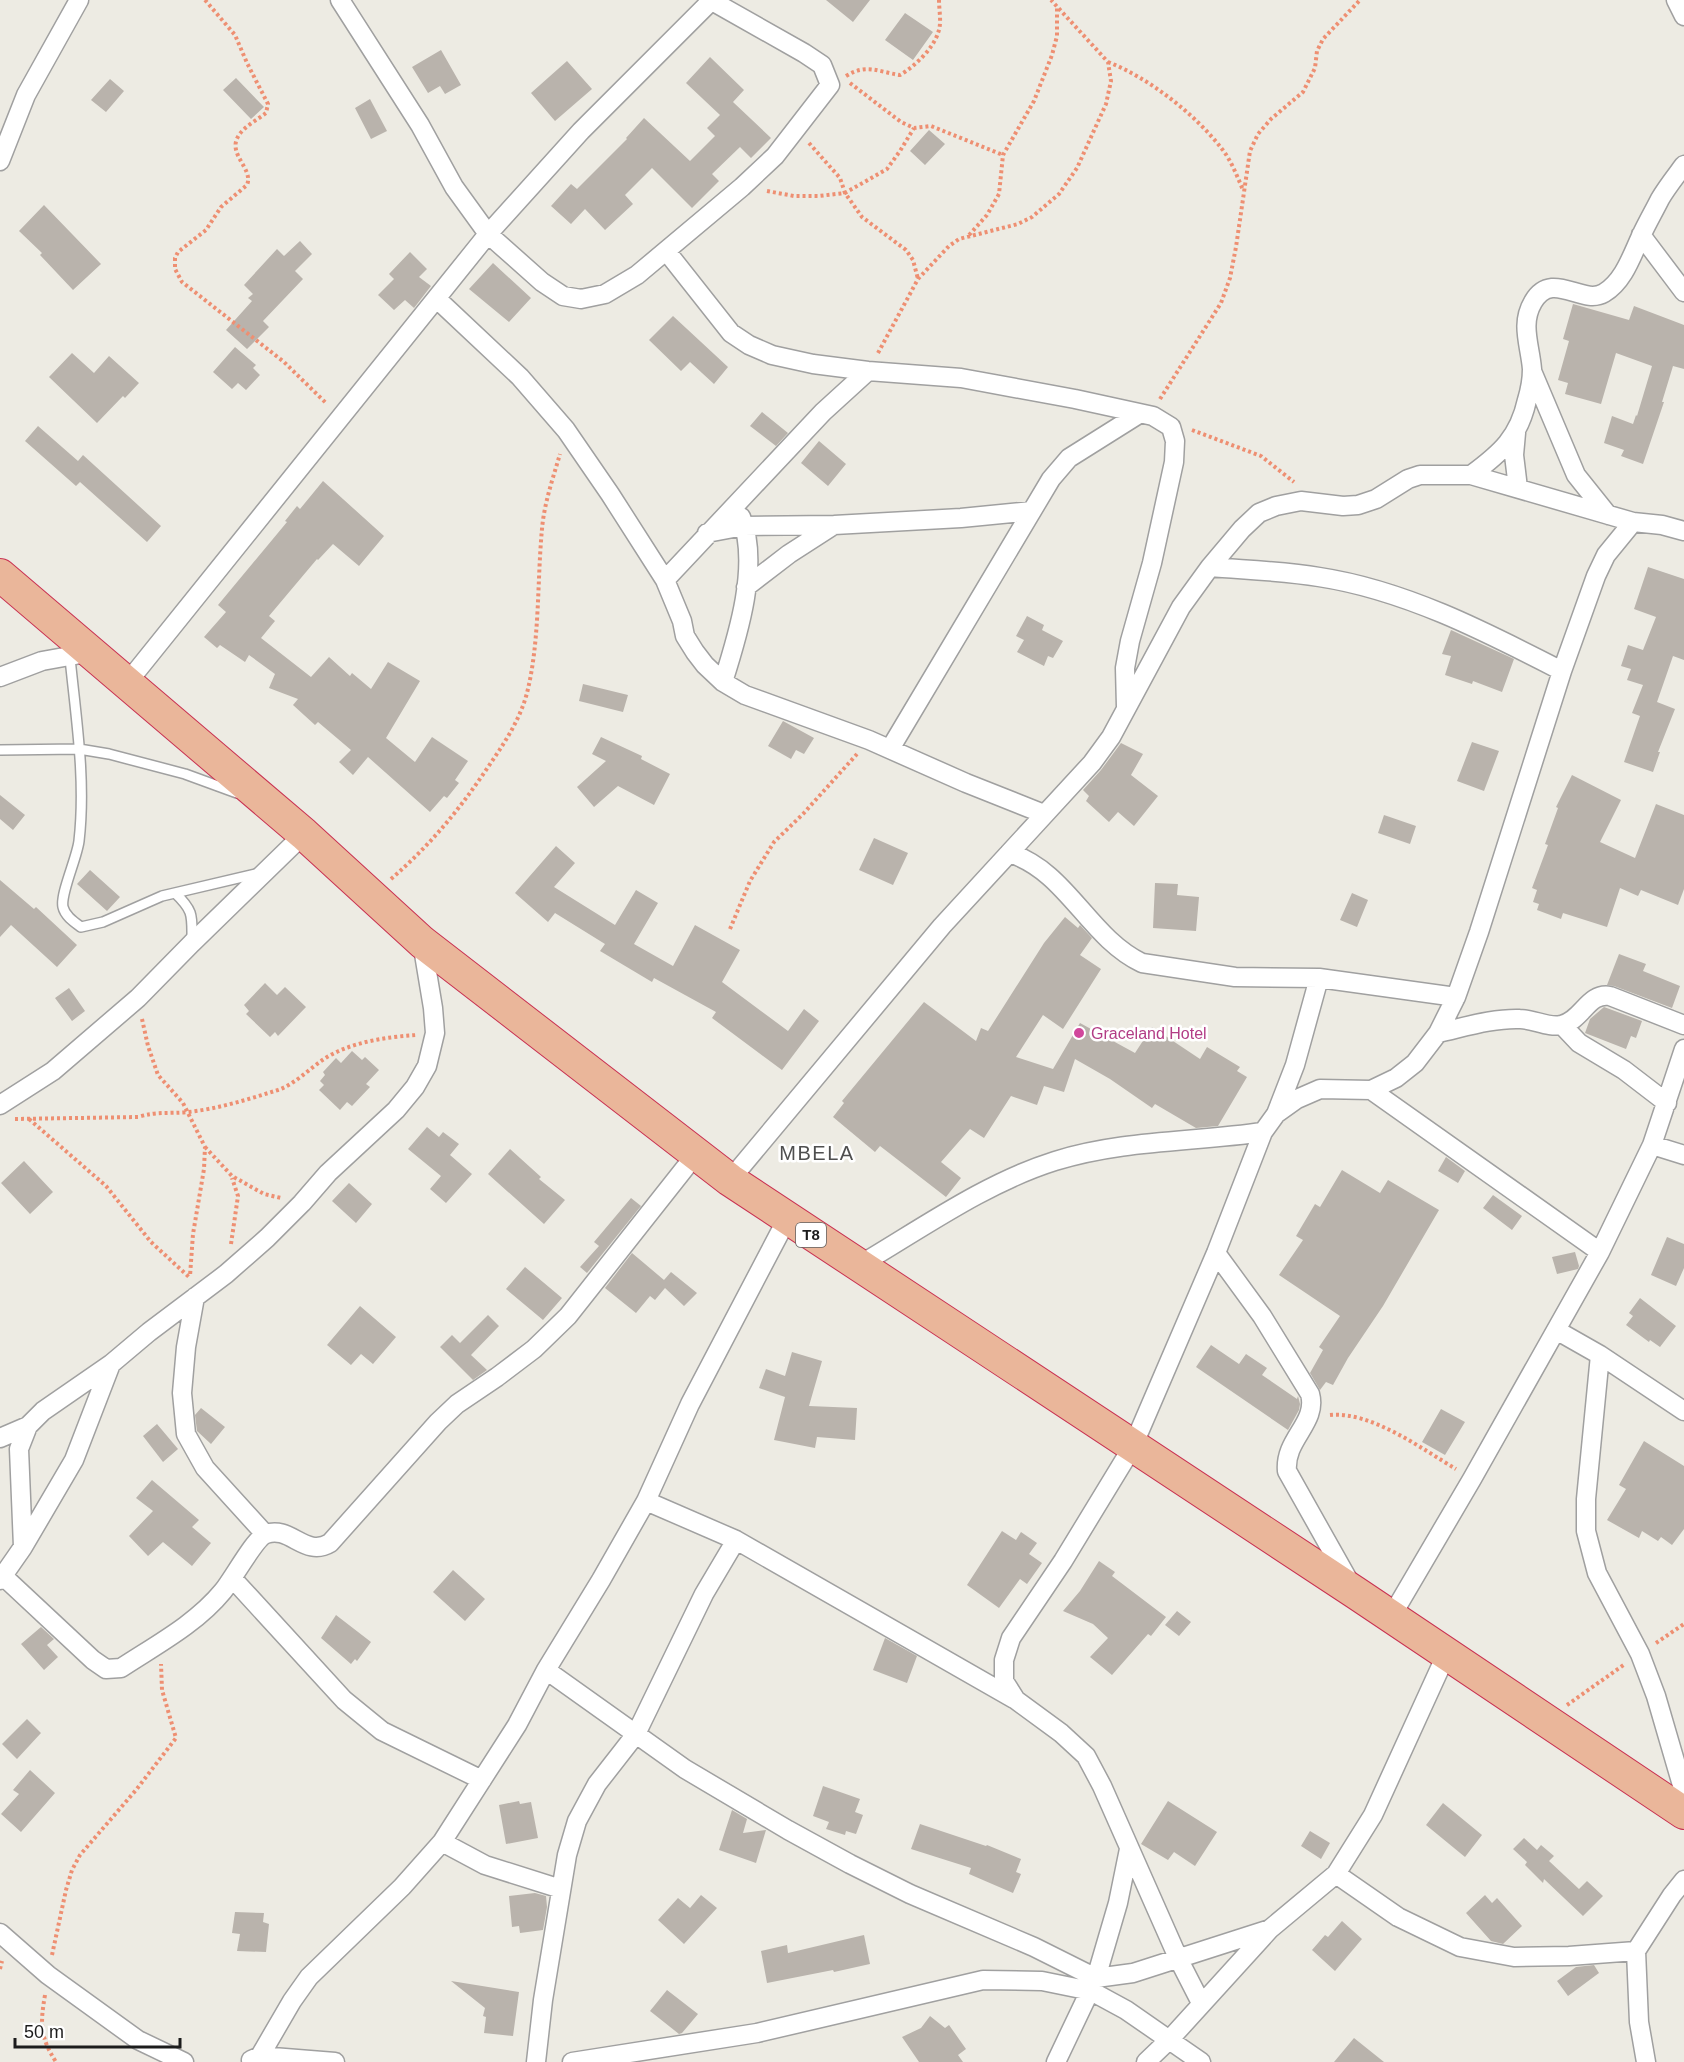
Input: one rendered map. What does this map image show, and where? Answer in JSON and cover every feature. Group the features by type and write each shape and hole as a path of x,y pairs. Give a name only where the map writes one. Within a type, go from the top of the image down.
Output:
{"highway":[{"name":"T8","path":"0,574 81,655 127,683 304,834 422,942 730,1180 1356,1593 1684,1813"}],"street":[{"path":"0,161 26,95 79,0"},
{"path":"127,683 488,234 581,131 712,0 822,65 830,85 776,156 667,252 637,275 605,294 581,299 563,296 542,282 488,234 454,187 420,125 340,0"},
{"path":"1676,0 1684,16"},
{"path":"1606,555 1605,515 1576,475 1532,370 1525,328 1527,314 1539,293 1546,289 1557,288 1592,295 1603,294 1620,276 1662,196 1684,165"},
{"path":"1641,235 1684,292"},
{"path":"667,252 730,333 749,345 772,355 813,364 868,371 961,378 1146,415 1171,427 1175,441 1174,462 1152,563 1130,641 1125,668 1126,708"},
{"path":"437,299 520,377 566,430 665,580 686,636 705,666 723,682 745,695 869,740 966,783 1044,814"},
{"path":"1518,488 1514,455 1516,433 1525,410 1532,370"},
{"path":"665,580 823,412 868,371"},
{"path":"890,749 1051,479 1069,458 1146,415"},
{"path":"1471,475 1494,458 1516,433"},
{"path":"730,1180 942,926 1092,764 1111,737 1181,607 1242,528 1259,513 1276,506 1301,501 1343,506 1358,505 1376,498 1408,478 1420,475 1471,475 1605,515 1684,531"},
{"path":"723,682 735,645 746,587 748,551 744,526 735,504"},
{"path":"707,533 744,526 834,525 961,518 1032,511"},
{"path":"1662,525 1684,519"},
{"path":"1276,1114 1298,1099 1320,1089 1371,1089 1396,1078 1415,1064 1438,1033 1456,997 1479,932 1562,671 1596,576 1606,555 1633,522"},
{"path":"746,587 789,554 834,525"},
{"path":"1210,567 1320,577 1390,595 1501,640 1562,671"},
{"path":"0,677 42,661 81,655"},
{"path":"5,1112 138,998 304,834"},
{"path":"1009,853 1035,864 1064,890 1113,944 1127,956 1142,963 1235,977 1319,978 1419,990 1456,997"},
{"path":"0,1438 28,1426 44,1411 111,1364 226,1274 302,1203 328,1173 396,1110 415,1088 427,1066 435,1033 434,1008 422,942"},
{"path":"1016,1700 1005,1681 1004,1660 1011,1638 1063,1561 1132,1446 1216,1253 1263,1132 1276,1114 1295,1065 1319,978"},
{"path":"1438,1033 1504,1020 1521,1019 1562,1025 1578,1016 1594,998 1602,994 1684,1025"},
{"path":"1562,1025 1579,1043 1624,1070 1667,1103"},
{"path":"1390,1617 1472,1479 1600,1252 1652,1145 1684,1049"},
{"path":"1371,1089 1600,1252"},
{"path":"858,1266 974,1198 1019,1175 1055,1161 1089,1152 1263,1132"},
{"path":"1652,1145 1684,1155"},
{"path":"111,1364 74,1460 24,1547 1,1578 106,1669 121,1668 194,1619 221,1593 252,1546 265,1534 278,1532 315,1548 322,1548 330,1543 438,1422 457,1404 534,1349 568,1316 696,1154"},
{"path":"255,2060 309,1977 402,1887 442,1842 517,1725 546,1670 646,1502 690,1404 787,1219"},
{"path":"1216,1253 1262,1316 1310,1394 1311,1414 1288,1453 1287,1471 1356,1593"},
{"path":"195,1297 186,1347 182,1394 186,1434 205,1468 265,1534"},
{"path":"1556,1330 1600,1355 1684,1411"},
{"path":"1600,1355 1586,1499 1586,1531 1597,1573 1640,1654 1656,1696 1684,1792"},
{"path":"24,1547 19,1449 28,1426"},
{"path":"646,1502 736,1540 1016,1700 1062,1732 1086,1756 1102,1786 1179,1960 1201,2003"},
{"path":"536,2062 543,2000 561,1889 567,1855 577,1821 597,1784 636,1734 704,1594 736,1540"},
{"path":"232,1579 344,1700 382,1731 482,1780"},
{"path":"1146,2062 1170,2039 1270,1929 1336,1874 1373,1815 1446,1655"},
{"path":"546,1670 636,1734 731,1797 850,1864 910,1894 1034,1947 1094,1984 1126,2010 1201,2062"},
{"path":"442,1842 485,1865 561,1889"},
{"path":"1056,2062 1094,1984 1118,1903 1129,1849"},
{"path":"1336,1874 1398,1917 1460,1947 1514,1957 1636,1951"},
{"path":"1646,2062 1639,2022 1636,1951 1671,1895 1684,1880"},
{"path":"572,2062 757,2033 983,1980 1094,1984 1179,1960 1270,1929"},
{"path":"0,1933 48,1975 138,2040 184,2062"},
{"path":"255,2060 335,2062"}],"lane":[{"path":"81,655 79,749 82,797 79,843 62,897 63,909 71,920 81,927 103,922 162,896 265,872"},
{"path":"0,750 79,749 143,762 184,774 270,806"},
{"path":"175,893 188,905 192,916 192,943"}],"path":[{"path":"205,0 236,35 268,108 266,113 240,134 234,146 248,176 247,185 221,207 206,230 178,252 175,258 175,269 182,282 275,355 341,417"},
{"path":"939,0 938,35 930,48 909,70 900,75 861,68 843,78 901,122 914,128 931,126 1003,155"},
{"path":"1051,0 1108,62 1138,77 1198,122 1223,150 1244,190"},
{"path":"1146,415 1221,303 1230,278 1250,151 1258,134 1271,119 1303,92 1315,68 1317,51 1323,39 1360,0"},
{"path":"967,237 997,200 1003,155 1034,100 1052,55 1057,36 1057,7"},
{"path":"868,371 918,279 954,242 1018,224 1032,217 1059,194 1077,168 1106,104 1111,81 1108,62"},
{"path":"742,187 794,196 845,193 887,169 914,128"},
{"path":"797,129 840,178 845,193 862,217 906,250 914,260 918,279"},
{"path":"1171,427 1189,429 1251,451 1261,456 1291,481 1299,484"},
{"path":"372,895 420,854 443,829 490,765 521,712 533,662 542,526 566,430"},
{"path":"730,929 750,881 774,842 803,814 869,740"},
{"path":"138,998 148,1046 158,1075 183,1103 205,1147 232,1176 264,1194 302,1203"},
{"path":"5,1112 28,1119 138,1117 155,1112 188,1112 242,1101 281,1088 342,1049 396,1036 435,1033"},
{"path":"28,1119 106,1186 151,1242 190,1279"},
{"path":"195,1297 190,1279 193,1234 204,1169 205,1147"},
{"path":"226,1274 238,1196 232,1176"},
{"path":"1302,1427 1329,1415 1354,1417 1379,1426 1414,1444 1472,1479"},
{"path":"1544,1720 1684,1624"},
{"path":"56,2062 43,2039 41,2024 48,1975 72,1870 80,1855 136,1790 176,1738 160,1675 164,1640"}],"building":[{"path":"826,0 870,0 853,22"},
{"path":"905,13 933,32 913,60 885,40"},
{"path":"441,50 461,85 445,94 440,86 428,93 412,67"},
{"path":"710,57 744,90 733,102 771,138 751,158 740,147 712,174 719,181 692,208 652,168 625,195 633,204 605,230 585,209 571,224 551,206 571,184 577,189 627,139 644,118 690,161 715,136 707,128 720,115 686,83"},
{"path":"567,61 592,89 555,121 531,93"},
{"path":"236,78 264,107 251,119 223,90"},
{"path":"110,79 124,91 106,112 91,100"},
{"path":"370,99 387,131 371,139 355,108"},
{"path":"929,130 945,144 925,165 910,151"},
{"path":"44,205 101,264 73,290 40,255 42,253 19,231"},
{"path":"300,241 312,254 295,271 303,279 263,321 269,327 247,349 226,330 252,301 248,298 253,294 244,285 277,249 284,256"},
{"path":"410,252 427,269 419,277 431,286 414,308 405,300 394,310 378,295 394,279 389,274"},
{"path":"493,263 531,298 509,322 469,289"},
{"path":"1573,304 1629,320 1634,306 1684,325 1684,369 1673,366 1662,402 1664,402 1643,464 1621,456 1624,450 1604,443 1612,416 1633,424 1652,366 1616,353 1601,404 1565,394 1568,383 1558,380 1569,341 1563,339"},
{"path":"673,316 728,367 714,384 690,362 681,371 649,340"},
{"path":"235,347 256,365 253,368 260,375 246,390 238,383 232,389 213,372"},
{"path":"72,353 94,373 109,356 139,383 97,423 49,377"},
{"path":"762,412 788,433 776,446 750,426"},
{"path":"38,426 78,461 83,455 161,526 147,542 80,482 76,486 25,441"},
{"path":"819,441 846,464 828,486 801,463"},
{"path":"323,481 384,536 359,566 333,544 317,559 269,616 275,621 261,638 311,677 329,657 350,676 352,673 371,689 388,662 420,681 386,738 415,762 432,737 468,761 455,780 459,783 447,798 444,796 430,812 368,757 353,775 339,762 351,750 318,722 315,725 293,705 298,699 269,688 275,674 249,655 245,662 220,645 217,648 204,637 226,612 218,605 287,522 285,521 297,506 300,509"},
{"path":"1648,567 1684,579 1684,660 1673,656 1657,702 1675,709 1658,752 1660,752 1653,772 1624,762 1640,716 1632,713 1643,685 1627,680 1631,669 1621,666 1628,645 1643,650 1656,617 1634,609"},
{"path":"1027,616 1044,625 1042,630 1063,641 1053,658 1048,656 1044,666 1017,652 1024,640 1016,636"},
{"path":"1451,630 1514,659 1502,692 1473,681 1472,684 1445,675 1451,656 1442,654"},
{"path":"583,684 628,695 623,712 579,701"},
{"path":"783,721 814,738 804,754 796,750 791,759 768,746"},
{"path":"601,737 642,756 641,759 670,774 654,805 618,786 594,807 577,787 606,761 592,754"},
{"path":"1472,742 1499,751 1484,791 1457,781"},
{"path":"1121,743 1143,754 1131,775 1158,796 1134,826 1118,812 1109,822 1086,801 1089,796 1083,790"},
{"path":"1572,775 1621,800 1600,842 1635,858 1656,804 1684,815 1684,889 1678,905 1641,890 1638,896 1620,888 1607,927 1563,913 1561,919 1537,910 1539,904 1533,902 1537,890 1532,888 1548,845 1545,844 1558,808 1556,807"},
{"path":"0,795 25,815 13,830 0,819"},
{"path":"1384,815 1416,826 1410,844 1378,833"},
{"path":"874,838 908,853 893,885 859,870"},
{"path":"556,846 575,863 554,887 615,925 636,890 658,903 634,944 673,966 695,925 740,950 722,982 788,1031 804,1009 819,1021 782,1070 712,1018 716,1012 654,978 652,982 600,951 605,944 555,913 548,922 515,893"},
{"path":"90,870 120,897 107,911 77,884"},
{"path":"0,880 34,909 36,907 77,945 57,967 11,925 0,937"},
{"path":"1155,883 1178,884 1177,895 1199,897 1196,931 1153,928"},
{"path":"1352,893 1368,900 1357,927 1340,920"},
{"path":"1065,917 1078,928 1080,925 1092,938 1080,955 1101,969 1063,1029 1043,1015 1016,1057 1053,1069 1080,1023 1135,1053 1152,1027 1200,1059 1207,1047 1240,1067 1237,1071 1247,1077 1218,1126 1196,1128 1155,1104 1152,1108 1110,1079 1075,1059 1064,1092 1044,1086 1037,1105 1011,1096 984,1138 970,1129 941,1162 961,1178 946,1197 880,1146 875,1152 833,1117 844,1103 842,1101 924,1002 976,1041 981,1028 988,1031 1044,943"},
{"path":"1619,954 1646,964 1643,971 1680,986 1672,1008 1607,985"},
{"path":"265,983 277,995 285,987 306,1007 278,1036 275,1032 270,1037 246,1014 249,1011 244,1005"},
{"path":"69,988 85,1011 72,1021 55,998"},
{"path":"1604,1007 1642,1021 1636,1038 1631,1036 1626,1049 1585,1033 1590,1019"},
{"path":"352,1051 362,1060 365,1057 379,1070 366,1084 370,1087 352,1106 347,1102 340,1110 319,1090 324,1085 320,1081 325,1075 323,1072 336,1058 341,1063"},
{"path":"427,1127 439,1137 443,1132 459,1144 450,1155 472,1174 446,1203 430,1189 441,1176 408,1149"},
{"path":"510,1149 541,1177 539,1179 565,1200 544,1224 488,1174"},
{"path":"1446,1157 1465,1171 1458,1183 1438,1171"},
{"path":"24,1161 53,1192 30,1214 1,1183"},
{"path":"1342,1170 1380,1193 1388,1180 1439,1210 1383,1306 1333,1385 1326,1382 1320,1390 1310,1373 1323,1350 1319,1347 1340,1316 1279,1275 1303,1240 1296,1236 1315,1204 1320,1207"},
{"path":"349,1183 372,1204 356,1223 332,1201"},
{"path":"1493,1195 1522,1216 1512,1230 1483,1208"},
{"path":"631,1198 641,1206 587,1273 580,1267 599,1246 594,1242"},
{"path":"1667,1237 1684,1244 1684,1268 1676,1286 1651,1275"},
{"path":"1575,1252 1578,1269 1557,1274 1552,1257"},
{"path":"632,1253 664,1280 671,1272 697,1293 684,1306 665,1288 655,1300 650,1296 636,1313 605,1288"},
{"path":"525,1267 562,1298 543,1320 506,1289"},
{"path":"1640,1298 1676,1326 1660,1347 1626,1325 1633,1316 1629,1313"},
{"path":"360,1306 396,1337 373,1364 361,1354 351,1365 327,1345"},
{"path":"488,1315 499,1326 471,1355 487,1370 473,1380 440,1347 452,1335 460,1343"},
{"path":"1211,1345 1239,1364 1246,1354 1267,1368 1262,1375 1297,1399 1298,1396 1299,1410 1288,1430 1196,1367"},
{"path":"792,1352 822,1361 809,1406 857,1408 855,1440 817,1437 815,1448 774,1440 785,1397 759,1388 766,1369 785,1376"},
{"path":"201,1408 225,1427 211,1444 197,1431 195,1415"},
{"path":"1441,1409 1465,1422 1445,1455 1422,1442"},
{"path":"157,1424 178,1449 163,1462 143,1436"},
{"path":"1644,1441 1684,1466 1684,1529 1672,1545 1661,1537 1658,1541 1642,1531 1639,1538 1607,1520 1626,1489 1619,1485"},
{"path":"152,1480 199,1520 192,1527 211,1543 192,1566 163,1542 148,1556 129,1536 153,1511 136,1498"},
{"path":"1002,1531 1016,1540 1021,1532 1037,1543 1029,1554 1042,1563 1027,1584 1020,1579 999,1608 967,1585"},
{"path":"1099,1561 1115,1572 1112,1576 1166,1617 1151,1636 1148,1634 1112,1675 1090,1657 1108,1638 1093,1624 1063,1611 1080,1591"},
{"path":"453,1570 485,1599 465,1621 433,1592"},
{"path":"1177,1611 1191,1622 1179,1636 1165,1625"},
{"path":"336,1615 371,1642 357,1661 355,1659 351,1664 321,1638"},
{"path":"41,1627 54,1639 47,1645 58,1657 44,1670 21,1644"},
{"path":"885,1638 917,1656 907,1683 873,1670"},
{"path":"27,1719 41,1733 17,1759 2,1744"},
{"path":"30,1770 55,1793 21,1832 1,1814 19,1794 13,1790"},
{"path":"823,1786 860,1799 855,1812 863,1815 856,1834 846,1831 845,1835 826,1829 829,1822 813,1816"},
{"path":"519,1801 520,1804 531,1802 538,1838 506,1844 499,1805"},
{"path":"1168,1801 1217,1832 1195,1866 1174,1852 1168,1860 1141,1844"},
{"path":"1443,1803 1482,1835 1465,1857 1426,1825"},
{"path":"732,1810 747,1819 743,1833 766,1830 756,1863 719,1850"},
{"path":"920,1824 987,1845 1021,1859 1016,1872 1021,1874 1013,1893 969,1874 971,1868 911,1849"},
{"path":"1310,1831 1330,1843 1321,1859 1301,1846"},
{"path":"1524,1838 1537,1850 1541,1845 1554,1856 1549,1861 1579,1889 1587,1881 1603,1896 1583,1916 1544,1879 1543,1883 1525,1865 1527,1862 1513,1849"},
{"path":"535,1893 546,1896 547,1907 543,1930 520,1933 519,1926 512,1927 509,1896"},
{"path":"701,1895 717,1908 684,1944 658,1920 678,1898 690,1908"},
{"path":"1485,1895 1492,1903 1497,1898 1522,1926 1503,1944 1491,1941 1466,1913"},
{"path":"235,1912 264,1913 263,1922 269,1924 266,1952 237,1951 240,1934 232,1933"},
{"path":"1342,1921 1362,1939 1335,1971 1312,1950"},
{"path":"864,1935 870,1964 767,1983 761,1951 787,1945 788,1953"},
{"path":"1594,1965 1599,1973 1568,1996 1557,1981 1576,1967"},
{"path":"451,1981 519,1992 513,2036 484,2033 485,2008"},
{"path":"667,1990 698,2014 679,2034 650,2011"},
{"path":"930,2016 945,2028 949,2025 966,2049 958,2055 963,2062 919,2062 902,2037 921,2028"},
{"path":"1354,2038 1384,2062 1334,2062"}],"place":[{"name":"Graceland Hotel","path":"1079,1033"}],"district":[{"name":"MBELA","path":"817,1153"}]}
